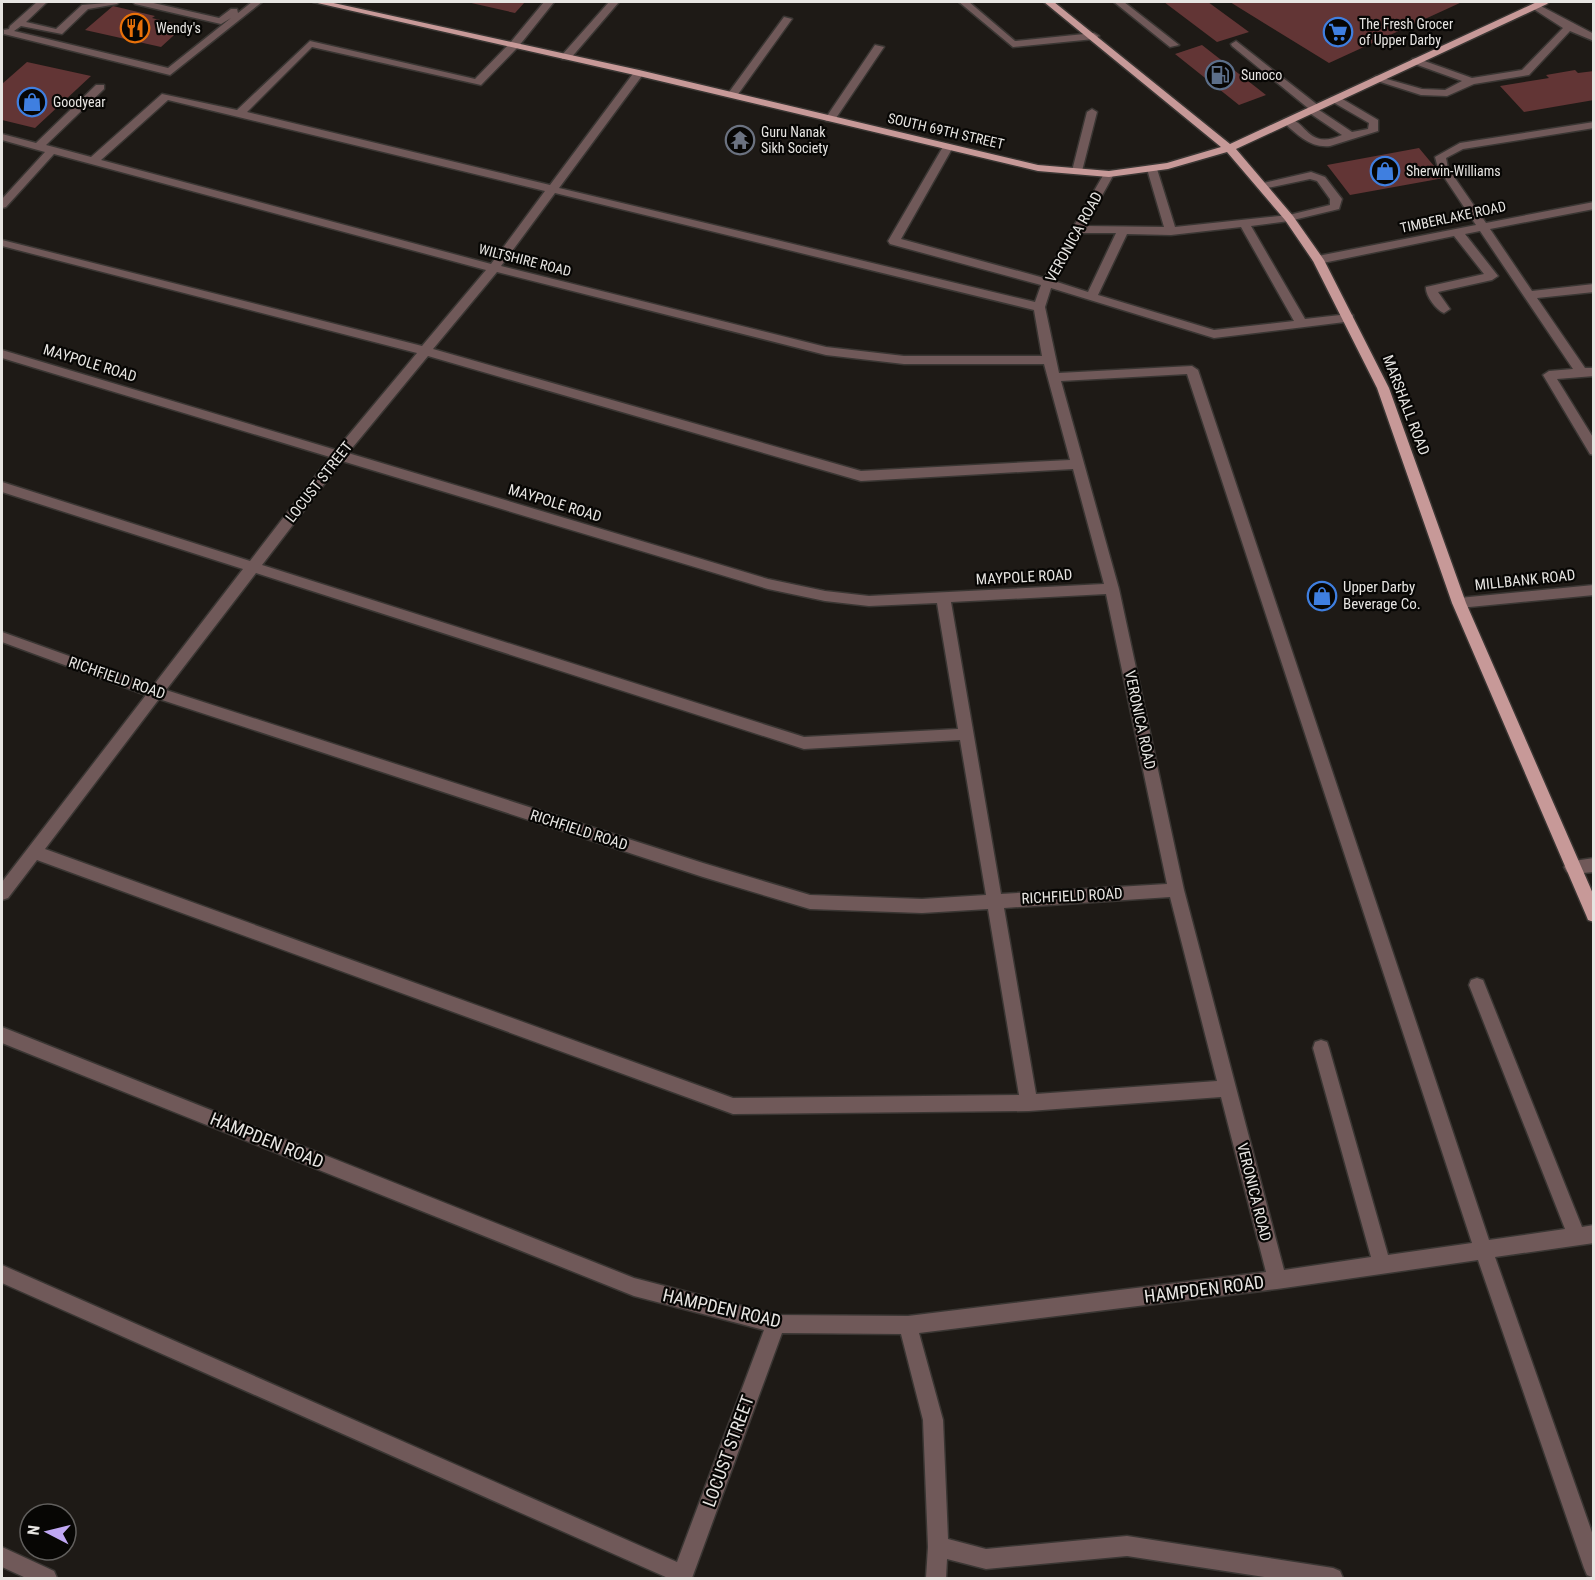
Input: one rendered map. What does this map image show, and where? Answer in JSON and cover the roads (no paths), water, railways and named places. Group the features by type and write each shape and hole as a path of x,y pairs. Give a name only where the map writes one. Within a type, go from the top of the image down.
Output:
{"main road":[{"name":"SOUTH 69TH STREET","path":"318,2 343,4 1038,168 1109,174 1152,169 1229,148 1540,4"},
{"name":"MARSHALL ROAD","path":"1049,2 1094,36 1229,148 1289,218 1318,260 1383,388 1459,603 1593,915"}],"street":[{"path":"5,35 42,2"},
{"path":"19,23 58,32 85,7 114,2"},
{"path":"138,2 221,21 246,2"},
{"path":"5,35 170,72 257,2"},
{"path":"240,113 310,44 477,83 514,45 549,2"},
{"path":"566,57 614,2"},
{"path":"964,2 1013,44 1094,36"},
{"path":"1119,2 1174,45"},
{"path":"1540,4 1569,27 1593,38"},
{"path":"732,95 787,19"},
{"path":"1376,80 1422,92 1447,93 1471,81 1525,73 1569,27"},
{"path":"1236,44 1313,109 1350,135"},
{"path":"830,119 879,47"},
{"path":"1416,61 1471,81"},
{"name":"LOCUST STREET","path":"2,893 339,455 494,268 639,73"},
{"path":"38,147 100,87"},
{"path":"93,161 166,96 1039,307"},
{"path":"1288,121 1311,140 1322,145 1335,143 1350,135 1373,131 1374,122 1335,99"},
{"path":"1077,171 1092,112"},
{"path":"1588,372 1529,295 1443,168 1440,157 1460,146 1593,126"},
{"name":"WILTSHIRE ROAD","path":"2,137 494,268 826,351 904,360 1049,360"},
{"path":"948,147 894,241 1092,296 1214,334 1349,318"},
{"path":"2,205 52,150"},
{"path":"1152,169 1171,231"},
{"name":"VERONICA ROAD","path":"1109,174 1047,283 1039,307 1053,377 1112,589 1176,890 1277,1280"},
{"path":"1077,229 1171,231 1289,218 1335,207 1336,199 1321,179 1311,175 1263,186"},
{"name":"TIMBERLAKE ROAD","path":"1318,260 1593,205"},
{"path":"1244,223 1301,323"},
{"path":"1092,296 1123,230"},
{"path":"1444,309 1430,290 1492,276 1457,231"},
{"path":"2,243 425,351 861,476 1077,464"},
{"path":"1529,295 1593,288"},
{"name":"MAYPOLE ROAD","path":"2,354 768,584 825,596 869,601 1112,589"},
{"path":"1053,377 1192,370 1483,1248 1593,1568"},
{"path":"1588,372 1549,375 1593,451"},
{"path":"2,487 804,743 967,734"},
{"name":"MILLBANK ROAD","path":"1459,603 1593,590"},
{"path":"943,598 1029,1103"},
{"name":"RICHFIELD ROAD","path":"2,637 156,693 703,870 810,902 922,906 1176,890"},
{"path":"33,852 733,1106 1029,1103 1228,1088"},
{"path":"1572,867 1593,865"},
{"path":"1477,985 1585,1235"},
{"name":"HAMPDEN ROAD","path":"2,1035 634,1287 776,1324 908,1325 1277,1280 1483,1248 1585,1235"},
{"path":"1322,1048 1382,1264"},
{"path":"2,1274 682,1576"},
{"name":"LOCUST STREET","path":"682,1576 776,1324"},
{"path":"908,1325 933,1420 938,1546 936,1578"},
{"path":"938,1546 986,1559 1127,1546 1333,1578"},
{"path":"2,1557 47,1578"}],"place":[{"name":"Wendy's","path":"135,28"},
{"name":"The Fresh Grocer of Upper Darby","path":"1338,32"},
{"name":"Sunoco","path":"1220,75"},
{"name":"Goodyear","path":"32,102"},
{"name":"Guru Nanak Sikh Society","path":"740,140"},
{"name":"Sherwin-Williams","path":"1385,171"},
{"name":"Upper Darby Beverage Co.","path":"1322,596"}]}
